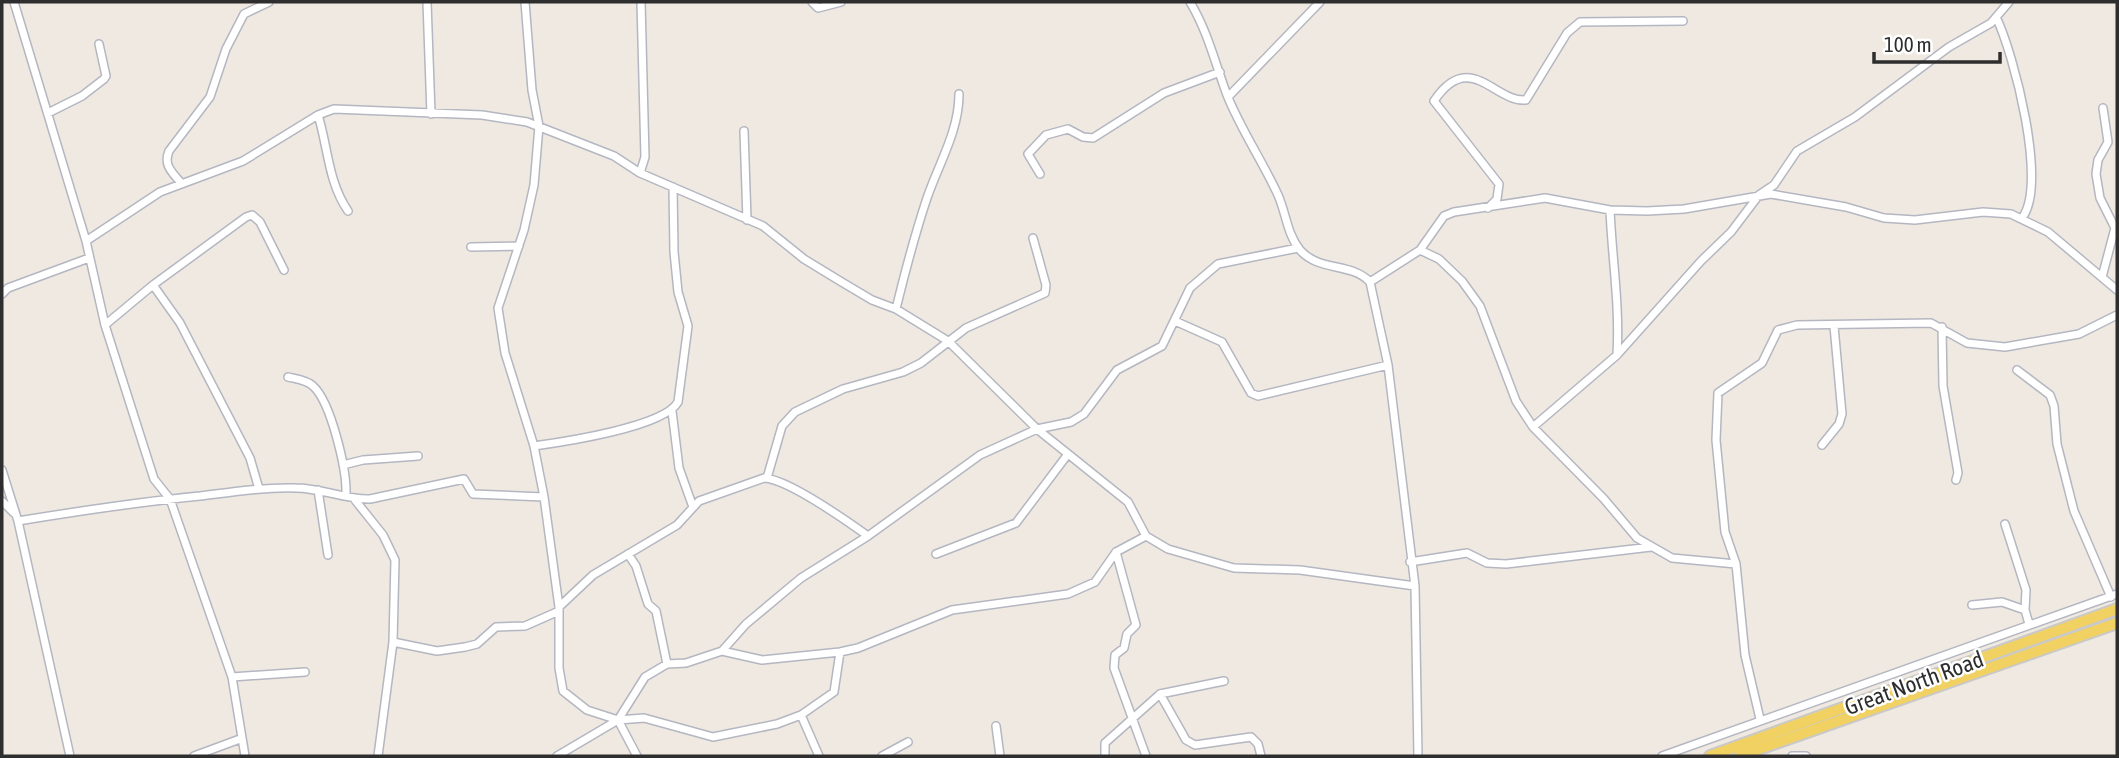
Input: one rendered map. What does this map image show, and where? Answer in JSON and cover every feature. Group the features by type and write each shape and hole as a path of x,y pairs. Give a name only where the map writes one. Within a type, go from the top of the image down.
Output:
{"main road":[{"name":"Great North Road","path":"1710,756 2117,609"},
{"name":"Great North Road","path":"1739,756 1760,752 2117,623"}],"street":[{"path":"14,2 86,241 105,324 153,479 170,499 232,677 244,756"},
{"path":"181,183 168,167 166,159 169,150 210,97 226,49 244,14 269,2"},
{"path":"427,2 431,114"},
{"path":"525,2 530,78 539,126 534,185 519,246 499,308 505,353 534,446 544,497 559,609 559,668 563,691 587,710 618,720 645,718 713,737 777,724 801,715 834,692 840,652"},
{"path":"640,173 645,157 641,2"},
{"path":"812,2 818,8 841,2"},
{"path":"1190,2 1212,44 1228,97 1270,178 1298,248 1308,258 1326,267 1354,271 1370,282 1388,365 1415,586 1419,756"},
{"path":"1228,97 1320,2"},
{"path":"1533,427 1617,355 1701,261 1731,232 1759,195 1774,185 1797,151 1855,117 1996,17 2009,2"},
{"path":"1996,17 2022,101 2032,178 2031,200 2022,218"},
{"path":"1488,208 1497,199 1499,184 1434,101 1438,94 1457,82 1474,79 1489,83 1517,100 1526,100 1567,33 1580,22 1684,21"},
{"path":"48,113 82,96 104,79 106,76 99,44"},
{"path":"1040,174 1028,154 1046,135 1068,129 1083,137 1093,138 1164,93 1220,72"},
{"path":"896,309 927,199 953,132 959,110 959,94"},
{"path":"2102,277 2116,227 2100,198 2096,174 2098,160 2108,142 2103,108"},
{"path":"86,241 160,192 243,161 318,115 334,109 482,115 539,126 614,156 640,173 763,226 804,259 839,281 872,300 896,309 948,341 1037,429 1128,502 1146,536 1168,549 1234,568 1300,570 1415,586"},
{"path":"318,115 329,167 339,198 348,211"},
{"path":"744,131 747,220"},
{"path":"673,187 675,265 678,292 688,326 680,396 672,411 679,468 693,507"},
{"path":"1370,282 1420,250 1444,216 1545,198 1610,209 1684,209 1759,195 1798,197 1884,218 1915,220 1983,212 2022,218 2048,232 2117,290"},
{"path":"1610,209 1612,268 1618,302 1617,355"},
{"path":"105,324 246,216 252,215 260,222 284,270"},
{"path":"768,478 782,426 795,412 843,389 903,372 921,363 966,328 1045,293 1046,285 1033,238"},
{"path":"471,247 519,246"},
{"path":"557,756 618,720 626,710 638,684 667,664 685,663 722,651 746,624 795,583 868,536 980,455 1037,429 1071,422 1084,414 1117,370 1162,346 1189,288 1218,264 1227,260 1244,260 1298,248"},
{"path":"1420,250 1439,259 1462,281 1480,306 1516,401 1533,427 1604,499 1637,538 1672,558 1736,564"},
{"path":"2,294 8,288 89,258"},
{"path":"153,285 180,323 250,458 259,489"},
{"path":"1760,719 1745,656 1736,564 1725,532 1716,440 1718,393 1762,363 1778,330 1797,325 1931,323 1966,343 2005,347 2079,334 2117,315"},
{"path":"1175,321 1222,342 1251,393 1258,396 1388,365"},
{"path":"1822,445 1839,424 1842,414 1834,326"},
{"path":"1942,327 1943,386 1958,473 1956,480"},
{"path":"1662,756 2114,595 2074,511 2057,444 2054,406 2050,395 2017,370"},
{"path":"288,377 310,383 321,394 343,465 346,495"},
{"path":"534,446 599,436 672,411"},
{"path":"936,554 1016,523 1068,454"},
{"path":"343,465 363,460 418,456"},
{"path":"2,470 17,519 70,756"},
{"path":"393,642 437,651 477,644 496,627 525,626 559,609 593,575 677,525 704,499 768,478 826,507 868,536"},
{"path":"17,519 259,489 318,490 355,499 370,499 464,479 473,494 544,497"},
{"path":"318,490 328,555"},
{"path":"355,499 383,536 396,561 393,642 378,756"},
{"path":"2,501 17,519"},
{"path":"2005,524 2026,590 2025,610 2029,624"},
{"path":"722,651 762,660 840,652 858,648 952,610 1069,594 1095,582 1116,552 1146,536"},
{"path":"1410,562 1467,553 1487,564 1506,564 1604,555 1652,547"},
{"path":"1116,552 1136,622 1127,634 1124,648 1115,655 1114,668 1146,756"},
{"path":"628,554 636,566 649,604 656,611 667,664"},
{"path":"1972,605 2002,602 2025,610"},
{"path":"232,677 305,672"},
{"path":"1105,756 1105,743 1160,694 1224,681"},
{"path":"1160,694 1186,740 1195,745 1251,737 1258,744 1261,756"},
{"path":"801,715 819,756"},
{"path":"618,720 638,756"},
{"path":"996,726 1000,756"},
{"path":"194,756 240,739"},
{"path":"882,756 908,742"},
{"path":"1792,756 1806,756"}]}
